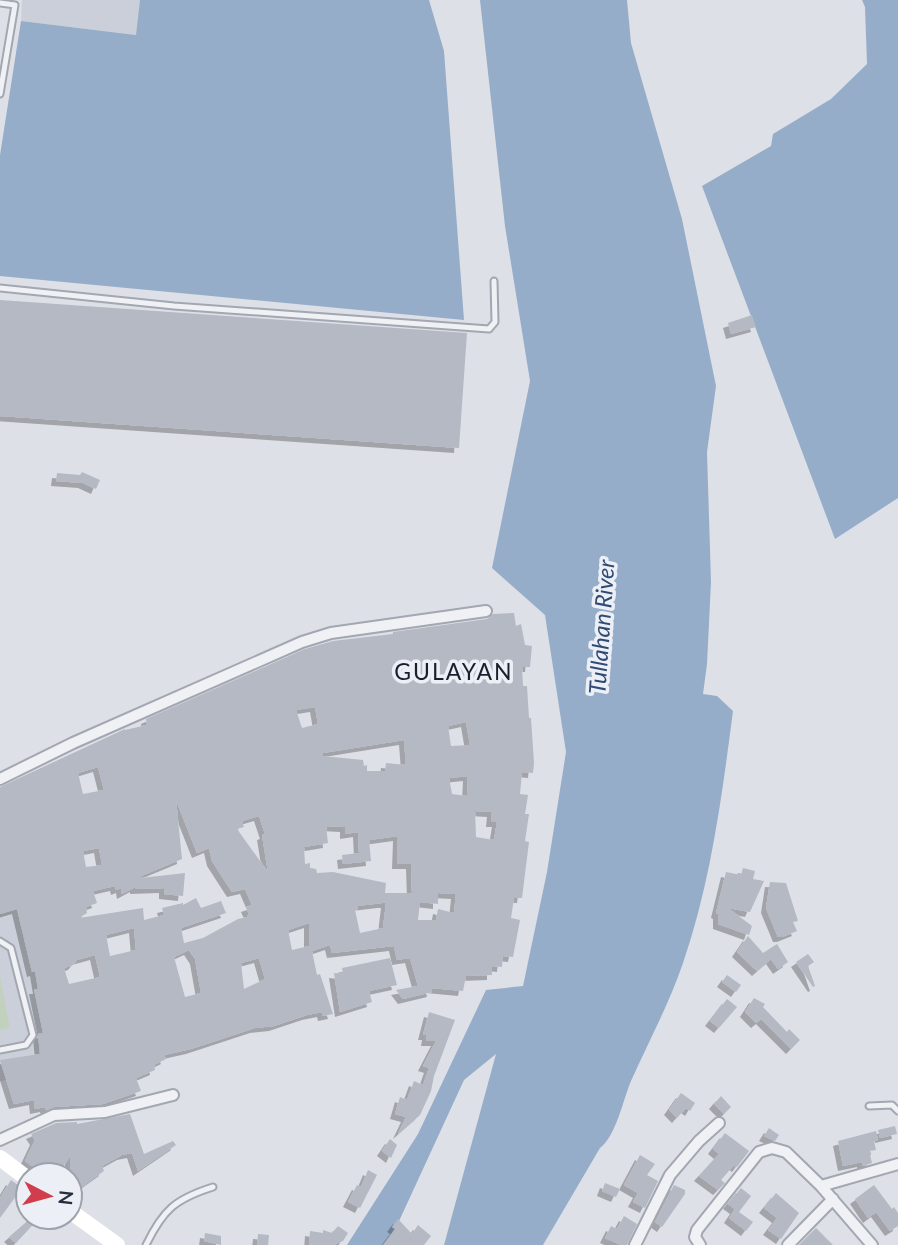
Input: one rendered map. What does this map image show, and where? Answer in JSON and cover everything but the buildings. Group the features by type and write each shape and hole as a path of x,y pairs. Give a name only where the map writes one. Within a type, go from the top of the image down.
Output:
{"main road":[{"path":"0,1158 14,1169"},
{"path":"84,1221 117,1245"}],"street":[{"path":"0,779 73,743 302,642 331,633 486,611"},
{"path":"0,1140 54,1115 106,1112 173,1095"},
{"path":"635,1245 670,1175 719,1122"},
{"path":"700,1245 695,1237 697,1230 759,1152 772,1148 786,1153 821,1186 872,1245"},
{"path":"821,1186 898,1164"},
{"path":"788,1245 833,1199"}],"lane":[{"path":"0,94 15,5 20,0"},
{"path":"0,3 15,5"},
{"path":"0,288 174,306 489,329 495,322 494,281"},
{"path":"0,941 11,948 33,1035 26,1045 0,1050"},
{"path":"869,1106 892,1105 898,1111"},
{"path":"146,1245 161,1216 169,1208 194,1193 213,1187"}],"shaded area":[{"path":"22,0 140,0 137,35 21,21"},
{"path":"37,888 79,1071 0,1081 0,896"}],"green space":[{"path":"0,977 10,1028 0,1030"}],"water":[{"path":"140,0 429,0 444,51 464,320 0,276 0,155 21,21 136,35"},
{"name":"Tullahan River","path":"480,0 627,0 631,43 682,219 716,386 707,452 711,582 703,694 717,696 733,711 708,870 683,963 610,1135 543,1245 444,1245 496,1054 464,1080 388,1245 347,1245 418,1134 486,990 523,986 547,872 566,752 545,615 492,568 530,381 505,226"},
{"path":"862,0 898,0 898,498 835,539 702,186 771,146 773,134 831,99 867,64 865,7"}],"district":[{"name":"GULAYAN","path":"454,671"}]}
